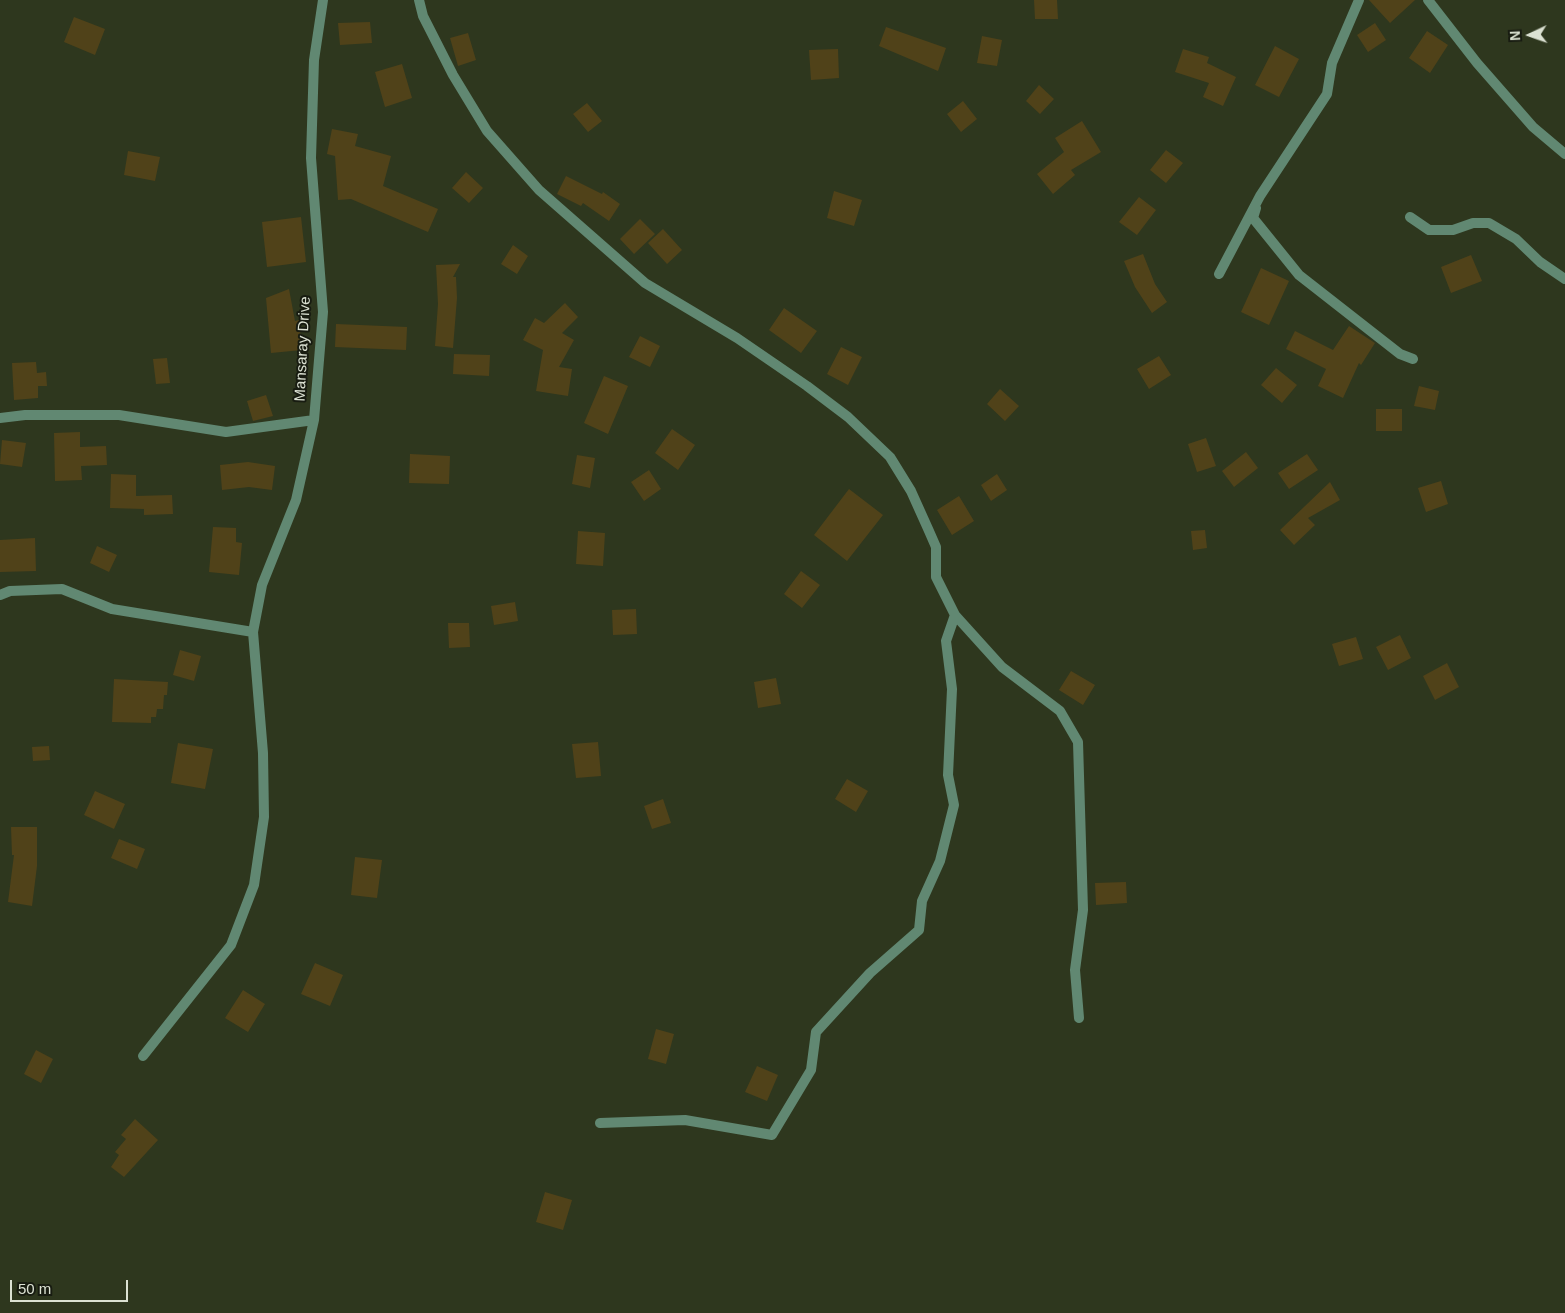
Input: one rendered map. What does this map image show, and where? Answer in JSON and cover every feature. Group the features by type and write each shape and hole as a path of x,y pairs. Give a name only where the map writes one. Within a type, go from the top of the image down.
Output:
{"street":[{"name":"Mansaray Drive","path":"143,1056 231,944 254,885 264,808 264,754 253,632 262,585 296,500 314,420 323,312 311,158 314,60 323,0"},
{"path":"419,0 423,16 453,75 487,131 539,190 645,283 737,338 807,386 848,417 890,458 911,491 933,539 936,547 936,577 955,615 1002,667 1060,712 1078,742 1083,910 1075,970 1079,1018"},
{"path":"1219,274 1260,196 1327,94 1332,63 1359,0"},
{"path":"1428,0 1478,63 1532,126 1565,154"},
{"path":"1260,196 1253,218 1299,275 1400,354 1413,359"},
{"path":"1410,217 1429,230 1453,230 1473,223 1489,224 1516,239 1540,262 1565,279"},
{"path":"0,418 25,415 119,415 226,432 314,420"},
{"path":"0,595 10,591 62,589 112,609 253,632"},
{"path":"600,1123 685,1120 772,1135 811,1070 816,1032 870,974 919,930 922,901 940,861 954,805 948,775 952,689 946,641 955,615"}],"building":[{"path":"1034,0 1057,0 1058,19 1035,19"},
{"path":"1369,0 1415,0 1390,23"},
{"path":"74,17 105,29 95,55 64,42"},
{"path":"370,22 372,43 340,45 338,23"},
{"path":"1375,23 1386,40 1368,52 1357,35"},
{"path":"886,27 946,48 938,71 879,46"},
{"path":"1427,31 1448,45 1430,73 1409,58"},
{"path":"468,33 476,60 458,66 450,38"},
{"path":"982,36 1002,40 997,66 977,63"},
{"path":"1275,46 1299,59 1279,97 1255,85"},
{"path":"838,49 839,78 811,80 809,50"},
{"path":"1183,49 1209,57 1207,63 1236,77 1223,106 1203,97 1209,83 1175,72"},
{"path":"402,64 412,98 385,107 375,72"},
{"path":"1039,85 1054,99 1040,114 1026,101"},
{"path":"963,101 977,119 961,132 947,114"},
{"path":"587,103 602,121 588,132 573,114"},
{"path":"1082,121 1101,152 1071,170 1075,175 1053,194 1037,174 1064,152 1055,138"},
{"path":"332,129 358,134 355,146 391,156 383,186 438,209 428,232 351,199 338,200 335,156 327,154"},
{"path":"1166,150 1183,163 1166,183 1150,170"},
{"path":"128,151 160,157 155,181 124,175"},
{"path":"466,172 483,188 469,203 452,188"},
{"path":"566,176 602,194 603,192 620,204 609,221 583,203 581,206 557,194"},
{"path":"834,191 862,200 854,226 827,218"},
{"path":"1139,197 1156,210 1137,235 1119,222"},
{"path":"301,217 306,262 267,267 262,222"},
{"path":"640,219 655,234 634,254 620,239"},
{"path":"663,229 682,250 667,264 648,243"},
{"path":"513,245 528,256 517,274 501,264"},
{"path":"1143,254 1155,284 1167,302 1152,313 1135,287 1124,261"},
{"path":"1471,255 1482,281 1451,293 1441,267"},
{"path":"460,264 453,277 456,277 457,298 453,348 435,346 438,304 436,265"},
{"path":"1261,268 1289,281 1269,325 1241,312"},
{"path":"289,289 295,321 299,320 302,350 271,353 266,298"},
{"path":"565,303 578,317 562,333 574,340 559,367 572,369 568,396 536,391 543,350 523,340 535,318 544,323"},
{"path":"784,308 817,331 801,353 769,330"},
{"path":"336,324 407,327 406,350 335,347"},
{"path":"1349,326 1375,343 1361,365 1359,363 1343,398 1318,386 1326,369 1286,349 1295,331 1333,350"},
{"path":"640,336 660,346 650,367 629,357"},
{"path":"841,347 862,357 848,385 827,374"},
{"path":"454,354 490,355 489,376 453,374"},
{"path":"1159,356 1171,375 1149,389 1137,369"},
{"path":"167,358 170,383 156,384 153,359"},
{"path":"36,362 37,373 46,372 47,386 38,386 38,398 14,400 12,363"},
{"path":"1276,368 1297,385 1282,403 1261,385"},
{"path":"604,376 628,386 608,434 584,423"},
{"path":"1419,386 1439,391 1435,410 1414,406"},
{"path":"1000,389 1019,406 1005,421 987,404"},
{"path":"266,395 273,416 253,421 247,401"},
{"path":"1376,409 1402,409 1402,431 1376,431"},
{"path":"672,429 695,445 678,470 655,453"},
{"path":"80,432 80,447 106,446 107,465 81,466 82,480 55,481 54,433"},
{"path":"1206,438 1216,466 1197,472 1188,444"},
{"path":"2,440 26,443 22,467 0,464"},
{"path":"1246,452 1258,468 1234,487 1222,471"},
{"path":"410,454 450,456 449,484 409,483"},
{"path":"1307,454 1318,470 1289,489 1278,473"},
{"path":"577,455 595,458 590,488 572,484"},
{"path":"248,462 275,466 272,490 249,487 222,490 220,465"},
{"path":"649,470 661,489 644,501 631,482"},
{"path":"111,474 136,475 136,496 172,495 173,514 144,515 144,509 110,508"},
{"path":"997,474 1007,490 991,501 981,485"},
{"path":"1441,481 1448,504 1426,512 1418,488"},
{"path":"1330,482 1340,500 1308,518 1315,525 1294,545 1280,530"},
{"path":"849,489 883,515 847,561 814,535"},
{"path":"959,496 974,521 952,535 937,510"},
{"path":"213,527 236,528 236,542 242,543 239,575 209,572"},
{"path":"1205,530 1207,548 1193,550 1191,531"},
{"path":"578,531 605,533 603,566 576,564"},
{"path":"35,538 36,571 0,572 0,540"},
{"path":"97,546 117,555 109,572 90,563"},
{"path":"801,571 820,585 802,608 784,594"},
{"path":"515,602 518,621 494,625 491,606"},
{"path":"636,609 637,634 613,635 612,610"},
{"path":"448,623 469,623 470,647 449,648"},
{"path":"1400,635 1411,658 1388,670 1376,647"},
{"path":"1356,637 1363,659 1339,666 1332,644"},
{"path":"180,650 201,656 194,681 173,675"},
{"path":"1447,663 1459,687 1435,700 1423,676"},
{"path":"1071,671 1095,685 1083,705 1059,690"},
{"path":"776,678 781,704 758,708 754,682"},
{"path":"114,679 168,682 167,695 164,695 163,709 157,709 156,717 151,717 151,723 112,722"},
{"path":"598,742 601,776 576,778 572,744"},
{"path":"178,743 213,749 205,789 171,783"},
{"path":"49,746 50,760 33,761 32,747"},
{"path":"847,779 868,791 856,812 835,799"},
{"path":"95,791 125,804 114,829 84,815"},
{"path":"663,799 671,823 652,829 644,806"},
{"path":"11,827 37,827 37,866 32,906 8,902 14,855 12,855"},
{"path":"119,839 145,849 137,869 111,858"},
{"path":"355,857 382,860 377,898 351,895"},
{"path":"1126,882 1127,903 1096,905 1095,883"},
{"path":"315,963 343,975 330,1006 301,994"},
{"path":"243,990 265,1004 248,1032 225,1018"},
{"path":"656,1029 674,1034 666,1064 648,1059"},
{"path":"36,1050 53,1059 41,1083 24,1074"},
{"path":"757,1066 778,1075 767,1101 745,1092"},
{"path":"135,1119 158,1140 124,1177 111,1167 119,1155 115,1152 126,1139 121,1135"},
{"path":"545,1192 572,1200 563,1230 536,1222"}]}
